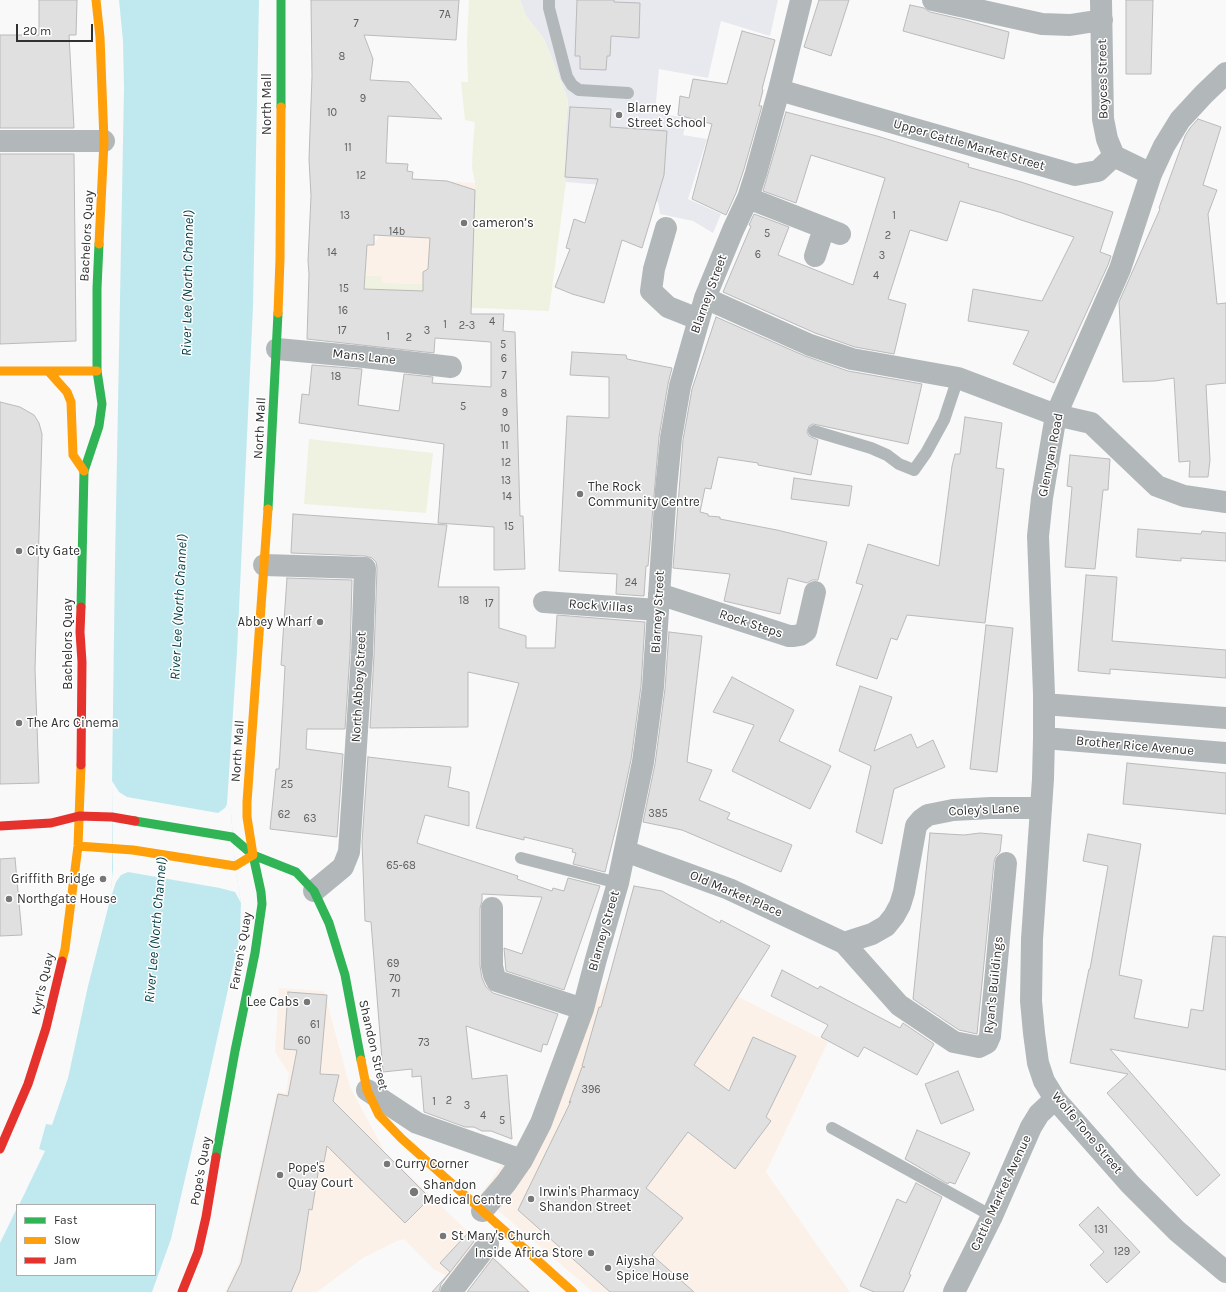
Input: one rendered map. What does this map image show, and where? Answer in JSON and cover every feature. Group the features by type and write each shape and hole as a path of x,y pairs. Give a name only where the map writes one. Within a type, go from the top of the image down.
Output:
{"main road":[{"name":"Bachelors Quay","path":"79,816 82,737 82,662 80,632 84,471 99,426 102,404 97,371 97,288 104,141 100,36 96,0"},
{"name":"North Mall","path":"253,855 247,817 247,802 264,565 277,350 280,259 281,0"},
{"path":"0,371 97,371"},
{"path":"49,372 67,392 71,402 73,455 84,471"},
{"path":"0,826 52,823 79,816 112,818 212,832 232,837 253,855 235,866 133,850 78,846"},
{"name":"Kyrl's Quay","path":"0,1149 28,1084 46,1028 65,950 78,846 79,816"},
{"name":"Shandon Street","path":"253,855 296,872 314,891 329,923 345,975 367,1090 379,1115 401,1138 573,1292"},
{"name":"Farren's Quay","path":"236,1051 255,953 262,904 253,855"},
{"name":"Pope's Quay","path":"182,1292 198,1252 236,1051"}],"street":[{"name":"Blarney Street","path":"482,1211 506,1183 522,1160 542,1123 583,1009 618,883 643,762 654,687 666,489 671,438 680,386 705,298 748,198 779,90 801,0"},
{"path":"933,0 1042,24 1070,25 1102,10"},
{"name":"Boyces Street","path":"1102,10 1103,119 1107,139 1114,156"},
{"name":"Glenryan Road","path":"1040,808 1044,738 1044,704 1038,536 1042,498 1056,415 1120,269 1151,174 1164,146 1180,120 1226,72"},
{"name":"Upper Cattle Market Street","path":"779,90 1075,175 1098,171 1114,156"},
{"path":"0,141 104,141"},
{"path":"1114,156 1151,174"},
{"path":"748,198 832,231 815,256"},
{"path":"666,228 654,269 651,291 668,306 698,319"},
{"path":"705,298 810,346 852,359 958,378 1056,415 1091,423 1157,486 1184,496 1226,502"},
{"name":"Mans Lane","path":"277,350 364,357 451,367"},
{"name":"North Abbey Street","path":"264,565 365,568 362,655 349,852 343,867 314,891"},
{"name":"Rock Steps","path":"658,602 789,636 794,636 800,635 806,630 815,592"},
{"name":"Rock Villas","path":"544,602 658,602"},
{"path":"1044,704 1226,718"},
{"name":"Brother Rice Avenue","path":"1044,738 1226,753"},
{"name":"Coley's Lane","path":"844,943 872,934 886,926 894,916 900,905 904,892 916,826 928,815 953,810 1040,808"},
{"name":"Wolfe Tone Street","path":"1040,808 1032,940 1031,1001 1038,1063 1044,1081 1055,1099 1075,1123 1135,1189 1177,1231 1226,1272"},
{"name":"Old Market Place","path":"625,851 729,889 844,943"},
{"name":"Ryan's Buildings","path":"844,943 899,1004 954,1042 979,1047 987,1043 990,1036 1006,863"},
{"path":"492,908 492,966 497,981 583,1009"},
{"path":"367,1090 417,1123 522,1160"},
{"name":"Cattle Market Avenue","path":"954,1292 992,1216 1030,1127 1039,1114 1055,1099"},
{"path":"451,1292 488,1244"}],"lane":[{"path":"549,0 549,8 567,77 572,85 579,90 628,93"},
{"path":"814,431 871,448 914,470 926,453 944,420 958,378"},
{"path":"521,858 618,883"},
{"path":"832,1128 992,1216"}],"shaded area":[{"name":"Blarney Street School","path":"520,0 778,0 770,36 721,21 708,78 659,69 655,113 687,118 683,135 707,139 688,199 721,214 713,233 693,221 660,214 658,202 613,190 613,186 566,182 566,125 568,100 544,39 526,16"},
{"path":"412,179 475,183 472,285 381,283 382,276 355,276 356,244 374,245 379,236 381,200"},
{"path":"620,957 681,968 828,1042 766,1172 850,1292 593,1292 480,1195 528,1128"},
{"path":"279,988 324,991 350,1087 385,1152 531,1292 505,1292 478,1270 466,1285 433,1269 404,1239 363,1258 317,1292 225,1292 239,1263 277,1092 286,1093 289,1073 275,1052"}],"green space":[{"path":"469,0 520,0 526,16 544,39 568,100 566,125 566,182 549,311 454,307 394,290 364,289 365,276 382,276 382,283 472,285 475,183 472,168 475,122 465,120 461,82 468,82 467,41"},
{"path":"309,439 433,453 426,513 304,504"}],"water":[{"name":"River Lee (North Channel)","path":"119,0 259,0 253,307 237,652 227,804 231,811 235,866 241,903 240,935 171,1239 152,1292 0,1292 0,1243 16,1210 16,1276 156,1276 156,1204 19,1204 45,1151 39,1149 46,1124 52,1125 68,1078 88,986 110,900 112,878 115,561 124,88 123,41"}],"pier":[{"name":"Griffith Bridge","path":"112,781 119,792 127,797 218,813 225,808 227,804 231,811 235,866 241,903 235,892 128,872 121,875 116,882 110,900 113,869"}],"building":[{"path":"39,0 77,0 76,35 69,35 74,128 0,128 0,35 39,35"},
{"path":"311,0 459,0 456,40 364,35 373,59 370,80 409,82 442,119 388,116 386,163 408,164 407,171 413,172 412,179 447,181 475,190 471,314 504,314 503,331 515,332 520,516 523,516 525,569 494,570 494,527 438,523 444,444 299,423 302,394 309,395 312,365 362,369 358,405 399,411 404,374 433,377 432,383 491,387 491,342 435,338 434,353 307,339 311,196 309,159 312,76","holes":["374,235 430,238 428,269 423,272 423,291 364,289 367,245 374,245"]},
{"path":"577,0 614,0 614,2 640,3 639,38 611,36 610,56 607,56 606,70 580,69 580,56 575,56"},
{"path":"819,0 849,0 831,56 804,47"},
{"path":"1126,0 1153,0 1151,74 1126,74"},
{"path":"910,5 924,8 930,12 1009,32 1004,59 903,31"},
{"path":"742,31 775,40 762,89 759,106 762,106 744,169 736,193 726,215 692,199 712,124 678,115 680,96 689,98 693,79 727,84"},
{"path":"570,107 611,109 610,127 667,131 664,175 642,248 622,240 604,303 572,294 555,287 570,249 566,248 574,219 585,223 598,179 565,177"},
{"path":"786,112 877,136 969,164 968,167 1021,182 1113,212 1100,252 1111,256 1108,265 1054,383 1013,364 1029,331 968,321 973,289 1042,301 1074,237 1002,213 960,201 947,241 910,230 888,299 906,304 894,354 855,347 815,333 723,292 751,226 749,225 754,214 789,227 778,255 853,285 885,178 811,155 796,203 763,191"},
{"path":"1198,119 1221,127 1203,185 1217,190 1208,214 1217,304 1226,303 1226,383 1206,385 1210,460 1208,477 1189,477 1190,461 1179,462 1174,378 1155,381 1123,382 1119,302 1160,209 1159,208 1185,136"},
{"path":"0,154 74,154 76,341 0,344"},
{"path":"716,317 805,356 848,371 922,384 908,444 813,424 809,426 807,432 809,436 818,440 811,475 758,465 758,463 718,457 711,489 705,488 700,512 708,514 708,516 720,517 720,519 777,530 827,542 818,580 812,580 807,583 788,578 780,614 724,601 730,574 673,568 683,440 692,389"},
{"path":"572,352 626,355 627,359 672,368 659,437 644,596 616,594 617,574 559,571 567,416 609,418 609,377 570,375"},
{"name":"City Gate","path":"0,402 20,407 34,415 39,423 42,434 35,669 39,783 0,784"},
{"path":"965,417 1002,423 996,468 1004,469 985,623 907,615 897,640 891,638 877,679 836,665 863,585 856,583 868,544 939,566 952,466 955,454 960,454"},
{"path":"1070,455 1110,459 1108,490 1103,490 1095,569 1065,567 1072,487 1067,486"},
{"path":"794,478 852,486 849,506 791,499"},
{"path":"293,514 447,525 438,587 499,587 499,628 526,636 526,648 555,648 557,615 645,622 641,686 631,760 605,872 573,864 576,853 572,852 573,849 524,837 524,840 476,828 519,683 468,672 468,727 370,728 374,655 376,562 372,558 365,556 291,553"},
{"path":"1138,529 1201,534 1202,531 1226,533 1226,561 1181,558 1181,561 1136,557"},
{"path":"1086,575 1117,577 1112,641 1226,650 1226,678 1110,669 1110,674 1078,671"},
{"path":"287,578 352,580 350,654 345,729 307,729 306,749 343,754 337,837 270,829 276,769 279,769 285,666 281,665"},
{"path":"986,625 1013,628 997,772 970,769"},
{"path":"669,632 702,636 687,762 712,770 699,800 730,813 727,819 792,845 781,872 682,830 643,822 655,764 665,689"},
{"path":"732,677 794,710 779,741 831,766 810,809 732,771 754,725 713,712"},
{"path":"860,686 892,697 874,751 911,734 917,748 933,740 945,767 894,789 882,844 856,832 871,766 839,751"},
{"path":"368,757 451,767 448,787 469,792 469,826 425,815 417,843 518,876 517,879 552,891 553,888 564,891 568,878 600,886 564,990 506,971 504,948 522,954 542,897 482,894 480,908 480,966 482,978 486,987 493,993 558,1014 547,1045 543,1044 541,1052 466,1026 472,1079 507,1075 512,1139 491,1131 482,1131 474,1127 465,1127 424,1112 421,1076 412,1077 412,1069 383,1072 371,922 365,921 362,842"},
{"path":"1127,763 1226,773 1226,814 1123,804"},
{"path":"930,833 964,835 980,833 1002,835 1000,852 996,856 994,862 977,1034 959,1030 913,999"},
{"path":"1088,834 1141,844 1119,975 1142,980 1134,1018 1188,1028 1191,1009 1203,1011 1213,936 1226,937 1226,1070 1110,1049 1220,1175 1197,1196 1107,1093 1128,1074 1070,1063 1090,969 1108,866 1083,861"},
{"name":"Northgate House","path":"15,858 22,935 0,936 0,859"},
{"path":"634,886 662,891 720,923 721,920 770,946 694,1065 729,1091 753,1037 796,1056 766,1117 771,1121 735,1169 688,1132 646,1188 683,1218 652,1255 694,1292 610,1292 518,1210 571,1101 569,1103 582,1067 585,1067 582,1066 599,1007 601,1007"},
{"path":"782,970 818,989 820,986 900,1028 903,1023 934,1044 917,1075 864,1047 858,1057 821,1037 828,1025 771,996"},
{"path":"288,992 327,995 320,1074 339,1075 333,1101 430,1198 405,1223 327,1146 324,1162 320,1161 312,1210 309,1209 300,1271 291,1292 227,1292 241,1263 278,1094 288,1096 297,1050 284,1049"},
{"path":"958,1071 974,1110 941,1124 925,1084"},
{"path":"917,1130 970,1153 955,1184 949,1182 948,1184 905,1159"},
{"path":"916,1183 942,1197 909,1274 911,1275 903,1292 874,1292 860,1286 897,1199 906,1203"},
{"path":"1098,1207 1140,1252 1107,1283 1090,1265 1104,1252 1079,1225"},
{"path":"468,1233 475,1240 441,1284 439,1292 432,1292 450,1272 440,1263"},
{"path":"493,1258 529,1292 467,1292"}],"traffic: fast":[{"path":"281,0 281,107"},
{"path":"81,607 84,471 99,426 102,404 97,371 97,288 99,244"},
{"path":"268,509 278,313"},
{"path":"135,821 232,837 253,855 296,872 314,891 329,923 345,975 361,1060"},
{"path":"216,1157 235,1051 255,953 262,904 253,855"}],"traffic: slow":[{"path":"96,0 100,37 104,141 99,244"},
{"path":"278,313 280,259 281,107"},
{"path":"0,371 97,371"},
{"path":"49,372 67,392 71,402 73,455 84,471"},
{"path":"253,855 247,817 247,802 268,509"},
{"path":"62,961 65,949 78,846 81,765"},
{"path":"78,846 133,850 235,866 253,855"},
{"path":"361,1060 367,1090 379,1115 401,1138 573,1292"}],"traffic: jam":[{"path":"81,607 81,765"},
{"path":"0,826 51,823 79,816 112,817 135,821"},
{"path":"0,1149 28,1084 46,1028 62,961"},
{"path":"182,1292 198,1252 206,1217 216,1157"}],"place":[{"name":"Blarney Street School","path":"619,115"},
{"name":"cameron’s","path":"464,223"},
{"name":"The Rock Community Centre","path":"580,494"},
{"name":"City Gate","path":"19,551"},
{"name":"Abbey Wharf","path":"320,622"},
{"name":"The Arc Cinema","path":"19,723"},
{"name":"Griffith Bridge","path":"103,879"},
{"name":"Northgate House","path":"9,899"},
{"name":"Lee Cabs","path":"307,1002"},
{"name":"Curry Corner","path":"387,1164"},
{"name":"Pope's Quay Court","path":"280,1175"},
{"name":"Shandon Medical Centre","path":"414,1192"},
{"name":"Irwin's Pharmacy Shandon Street","path":"531,1199"},
{"name":"St Mary's Church","path":"443,1236"},
{"name":"Inside Africa Store","path":"591,1253"},
{"name":"Aiysha Spice House","path":"608,1268"}]}
